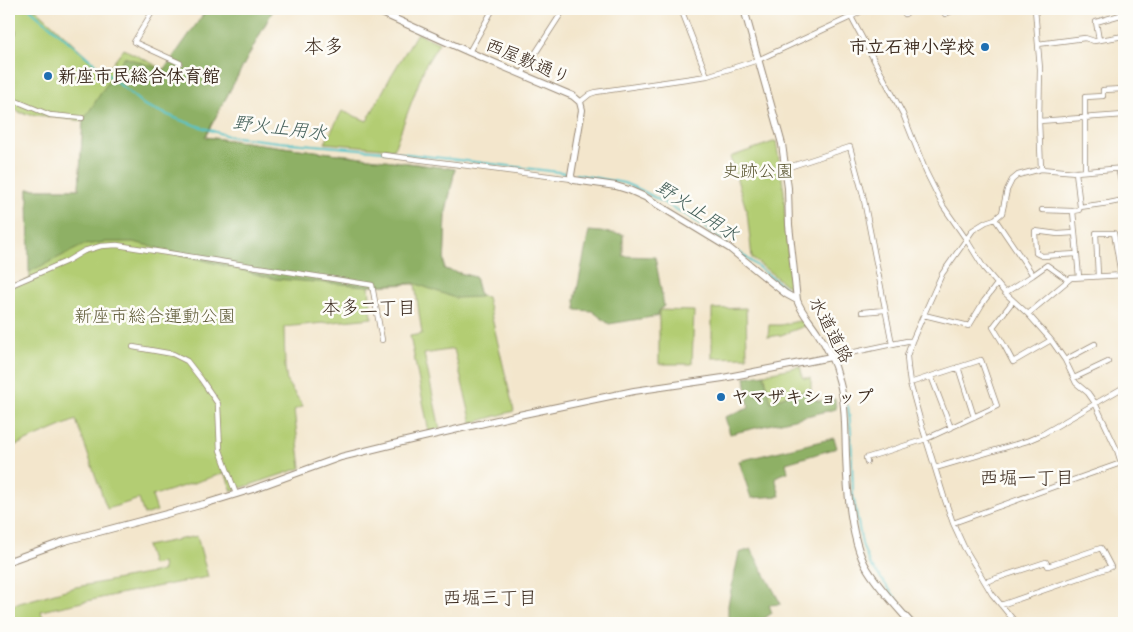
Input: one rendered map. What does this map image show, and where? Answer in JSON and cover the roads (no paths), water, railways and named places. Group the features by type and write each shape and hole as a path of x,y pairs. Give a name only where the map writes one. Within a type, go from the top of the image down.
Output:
{"street":[{"path":"154,9 134,42 180,63"},
{"name":"西屋敷通り","path":"373,9 572,96 580,102 582,110 571,175 572,179"},
{"path":"469,52 493,9"},
{"path":"522,74 564,9"},
{"path":"681,9 707,76"},
{"name":"水道道路","path":"744,9 782,144 789,198 789,232 797,300 801,310 831,357 842,389 849,500 855,534 867,569 911,623"},
{"path":"580,102 596,92 707,76 758,60 865,9"},
{"path":"905,14 912,9"},
{"path":"942,9 945,14 956,9"},
{"path":"1035,9 1040,80 1038,121 1041,169"},
{"path":"1099,40 1096,22 1124,14"},
{"path":"851,17 903,114 926,172 943,206 984,268 1005,293 1028,314 1051,340 1065,360 1076,383 1088,393 1095,403 1117,450 1124,472"},
{"path":"9,29 12,32 9,39"},
{"path":"1038,44 1084,38 1094,41 1124,36"},
{"path":"1085,171 1084,97 1103,96 1103,90 1124,89 1124,100"},
{"path":"9,93 16,101 50,115 82,118"},
{"path":"1038,121 1124,115"},
{"path":"786,168 850,147 863,195 892,344"},
{"path":"383,155 572,179 629,190 645,197 729,248 786,294 797,300"},
{"path":"1118,168 1124,194"},
{"path":"1016,623 992,594 964,547 953,523 910,383 907,356 942,274 973,230 995,219 1002,213 1007,190 1012,180 1018,174 1041,169 1076,172 1124,168"},
{"path":"1076,172 1080,207"},
{"path":"1042,210 1073,211 1079,210 1080,207 1109,204 1124,200"},
{"path":"1073,211 1079,277"},
{"path":"995,219 1032,275"},
{"path":"1075,233 1058,234 1035,231 1036,253 1042,256 1077,254"},
{"path":"1028,314 1071,278 1122,275 1114,233 1096,233 1098,276"},
{"path":"9,286 67,261 84,251 101,246 117,245 372,285 382,340"},
{"path":"1005,293 1047,265 1068,280"},
{"path":"924,315 969,326 997,284"},
{"path":"1013,301 993,327 1013,362 1051,340"},
{"path":"862,312 885,310"},
{"path":"9,561 65,541 253,489 341,457 519,414 634,390 723,378 907,341 912,342"},
{"path":"1065,360 1095,344"},
{"path":"133,347 172,354 187,361 201,379 218,404 220,450 236,494"},
{"path":"867,462 866,458 926,439 997,406 981,360 910,383"},
{"path":"1074,378 1108,362"},
{"path":"958,367 974,417"},
{"path":"931,376 950,428"},
{"path":"935,468 1041,435 1124,387"},
{"path":"953,523 1121,463"},
{"path":"985,582 1046,562 1048,566 1101,548 1111,567 1001,605"}],"waterway":[{"name":"野火止用水","path":"30,9 144,105 180,120 228,136 383,151 567,173"},
{"name":"野火止用水","path":"576,174 624,183 641,190 690,217 727,244"},
{"name":"野火止用水","path":"739,252 793,294"},
{"name":"野火止用水","path":"848,406 851,431 853,495 862,544 869,563 918,623"}],"place":[{"name":"市立石神小学校","path":"985,47"},
{"name":"新座市民総合体育館","path":"48,76"},
{"name":"ヤマザキショップ","path":"721,397"}],"district":[{"name":"本多","path":"324,46"},
{"name":"本多二丁目","path":"369,307"},
{"name":"西堀一丁目","path":"1027,477"},
{"name":"西堀三丁目","path":"490,597"}],"park label":[{"name":"史跡公園","path":"758,171"},
{"name":"新座市総合運動公園","path":"155,316"}]}
